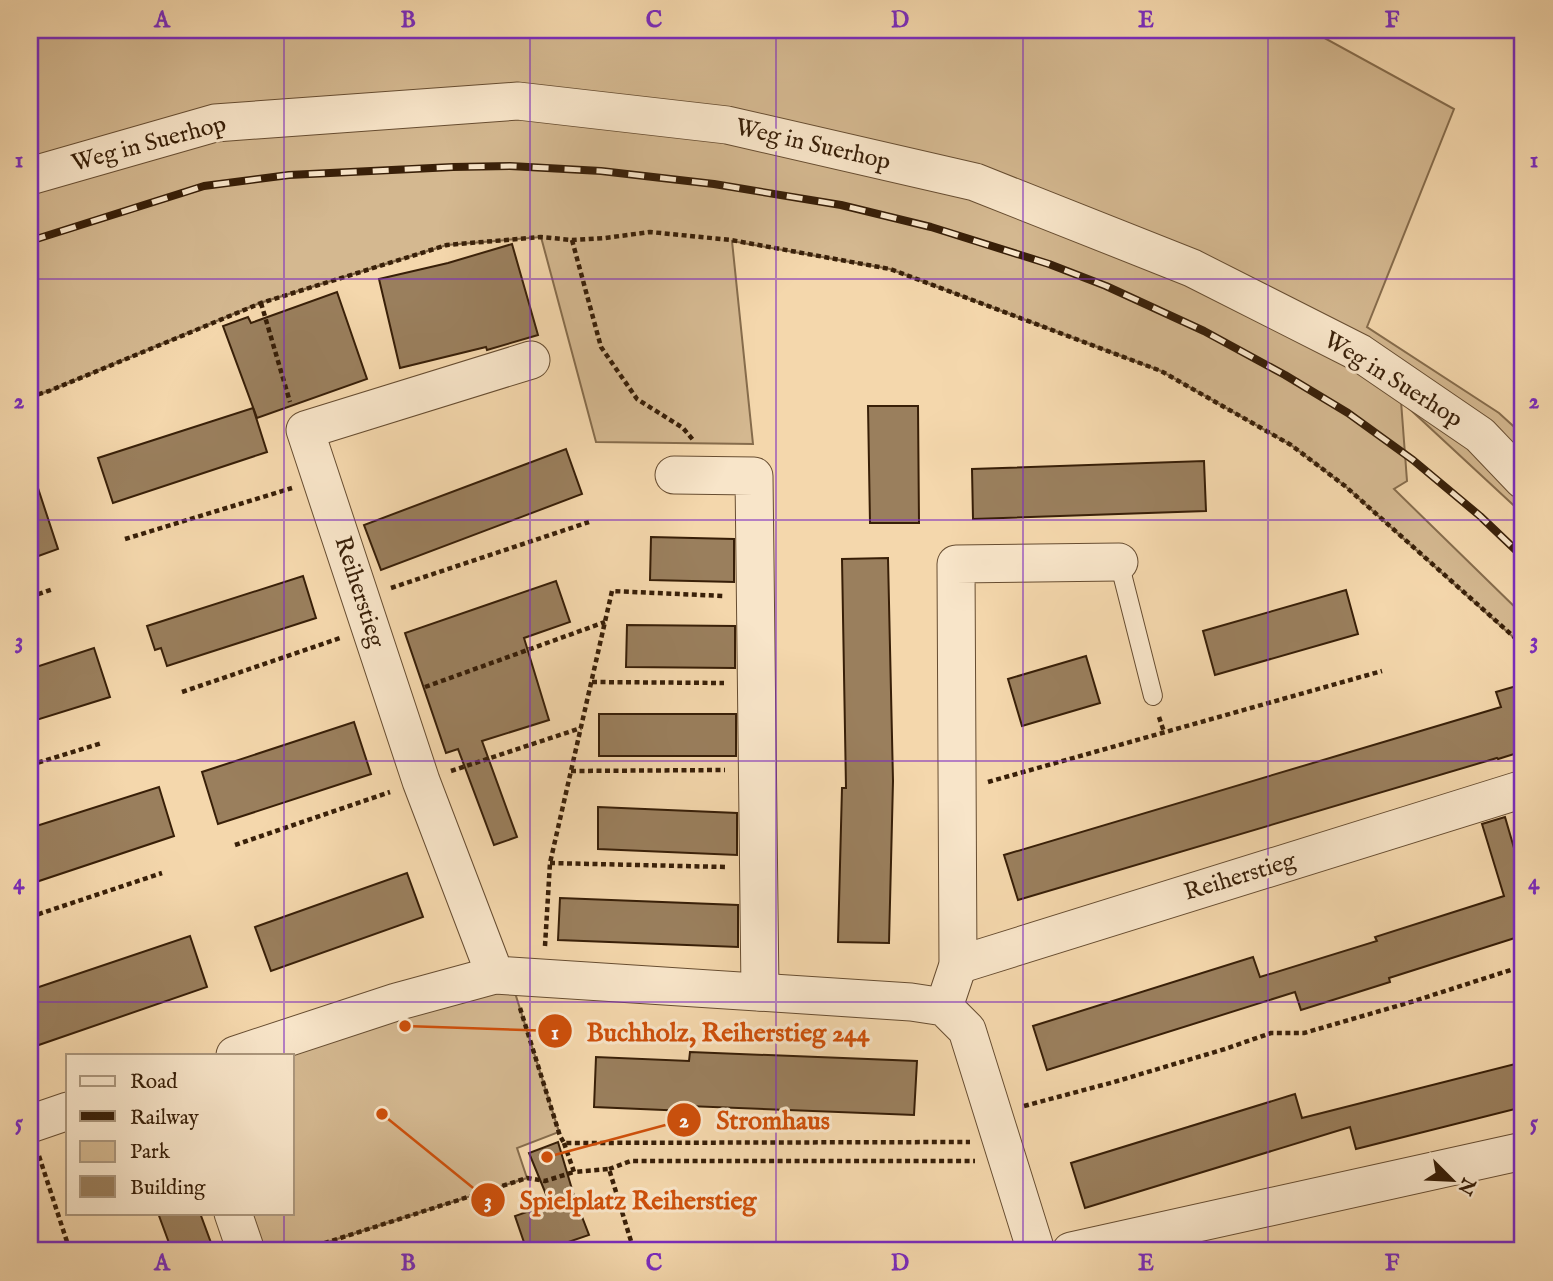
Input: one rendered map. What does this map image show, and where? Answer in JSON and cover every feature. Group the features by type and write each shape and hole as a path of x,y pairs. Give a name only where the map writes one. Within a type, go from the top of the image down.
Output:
{"street":[{"name":"Weg in Suerhop","path":"30,176 215,123 228,122 518,101 727,125 975,182 1192,268 1360,353 1480,435 1523,480"},
{"path":"305,430 531,360"},
{"name":"Reiherstieg","path":"305,430 421,781 516,977"},
{"path":"674,475 754,475 760,992"},
{"path":"944,1007 958,965 956,564 1119,562"},
{"name":"Reiherstieg","path":"958,965 1523,789"},
{"path":"238,1054 396,1002 516,977 911,1002 944,1007 967,1030 1036,1251"},
{"path":"34,1138 66,1113"},
{"path":"1071,1251 1523,1151"},
{"path":"233,1214 246,1251"}],"lane":[{"path":"1119,562 1153,696"}],"path":[{"path":"30,397 261,303 447,245 541,237 572,240 605,238 650,232 731,240 890,270 1161,371 1302,453 1345,486 1523,645"},
{"path":"572,240 601,347 637,398 683,428 720,475"},
{"path":"261,303 293,413 305,430"},
{"path":"125,539 321,479"},
{"path":"182,692 589,522"},
{"path":"30,597 53,589"},
{"path":"574,1172 561,1136 516,977 550,863 612,592 755,597"},
{"path":"394,698 606,622"},
{"path":"957,791 1382,671"},
{"path":"592,682 756,684"},
{"path":"235,845 581,728"},
{"path":"30,765 102,743"},
{"path":"571,771 757,770"},
{"path":"550,863 758,868"},
{"path":"30,917 162,873"},
{"path":"300,1251 527,1178 545,1181 574,1172 609,1169 631,1161 1001,1139 1114,1082 1271,1033 1304,1033 1523,966"},
{"path":"34,1138 70,1251"},
{"path":"564,1143 1001,1139"},
{"path":"609,1169 634,1251"}],"green space":[{"path":"30,30 1310,30 1454,109 1367,327 1499,413 1523,435 1523,514 1401,401 1407,481 1394,489 1523,615 1523,646 1345,486 1291,445 1161,371 890,269 732,241 753,444 596,442 541,237 447,245 260,303 30,397"},
{"path":"1522,30 1523,181 1521,181"},
{"path":"510,977 559,1132 517,1148 527,1178 300,1251 246,1251 233,1214 294,1214 294,1054"}],"building":[{"path":"512,244 538,335 487,350 486,347 400,368 379,279"},
{"path":"337,292 367,379 257,418 223,326 248,317 251,323"},
{"path":"868,406 918,406 919,523 870,523"},
{"path":"253,408 267,452 113,503 98,458"},
{"path":"566,449 582,494 381,570 364,525"},
{"path":"1204,461 1206,511 973,519 972,469"},
{"path":"35,479 58,549 30,559 30,480"},
{"path":"651,537 734,539 734,582 650,580"},
{"path":"888,558 893,781 889,943 838,942 842,788 846,788 842,559"},
{"path":"303,576 316,618 167,666 161,648 155,650 147,626"},
{"path":"556,581 570,622 524,638 549,720 482,741 517,837 494,845 458,749 446,753 405,633"},
{"path":"1346,590 1358,634 1215,675 1203,631"},
{"path":"627,625 735,626 735,668 626,667"},
{"path":"94,648 110,697 30,722 30,669"},
{"path":"1086,656 1100,703 1022,726 1008,679"},
{"path":"1523,684 1523,761 1516,762 1514,754 1497,758 1018,900 1004,855 1501,707 1496,692"},
{"path":"599,714 736,714 736,756 599,756"},
{"path":"354,722 371,774 218,824 202,772"},
{"path":"159,787 174,836 30,884 30,828"},
{"path":"598,807 737,813 737,855 598,849"},
{"path":"1505,817 1523,879 1523,938 1518,937 1389,978 1390,982 1301,1010 1295,992 1047,1070 1033,1026 1253,957 1260,977 1377,941 1375,937 1504,896 1482,824"},
{"path":"407,873 423,917 271,971 255,927"},
{"path":"560,898 738,905 738,947 558,940"},
{"path":"190,936 207,987 30,1048 30,990"},
{"path":"690,1052 917,1061 914,1115 688,1106 687,1111 594,1107 596,1057 689,1061"},
{"path":"1523,1062 1523,1107 1356,1149 1350,1127 1085,1208 1071,1163 1295,1094 1302,1118"},
{"path":"558,1142 589,1235 542,1251 527,1251 515,1216 550,1204 529,1153"},
{"path":"158,1214 200,1214 214,1251 172,1251"}],"railway":[{"path":"30,241 204,186 289,175 453,167 510,166 601,171 714,184 841,205 931,227 1049,264 1106,286 1204,331 1348,413 1413,460 1480,516 1523,557"}],"place":[{"name":"Buchholz, Reiherstieg 244","path":"405,1026"},
{"name":"Spielplatz Reiherstieg","path":"382,1114"},
{"name":"Stromhaus","path":"547,1157"}]}
